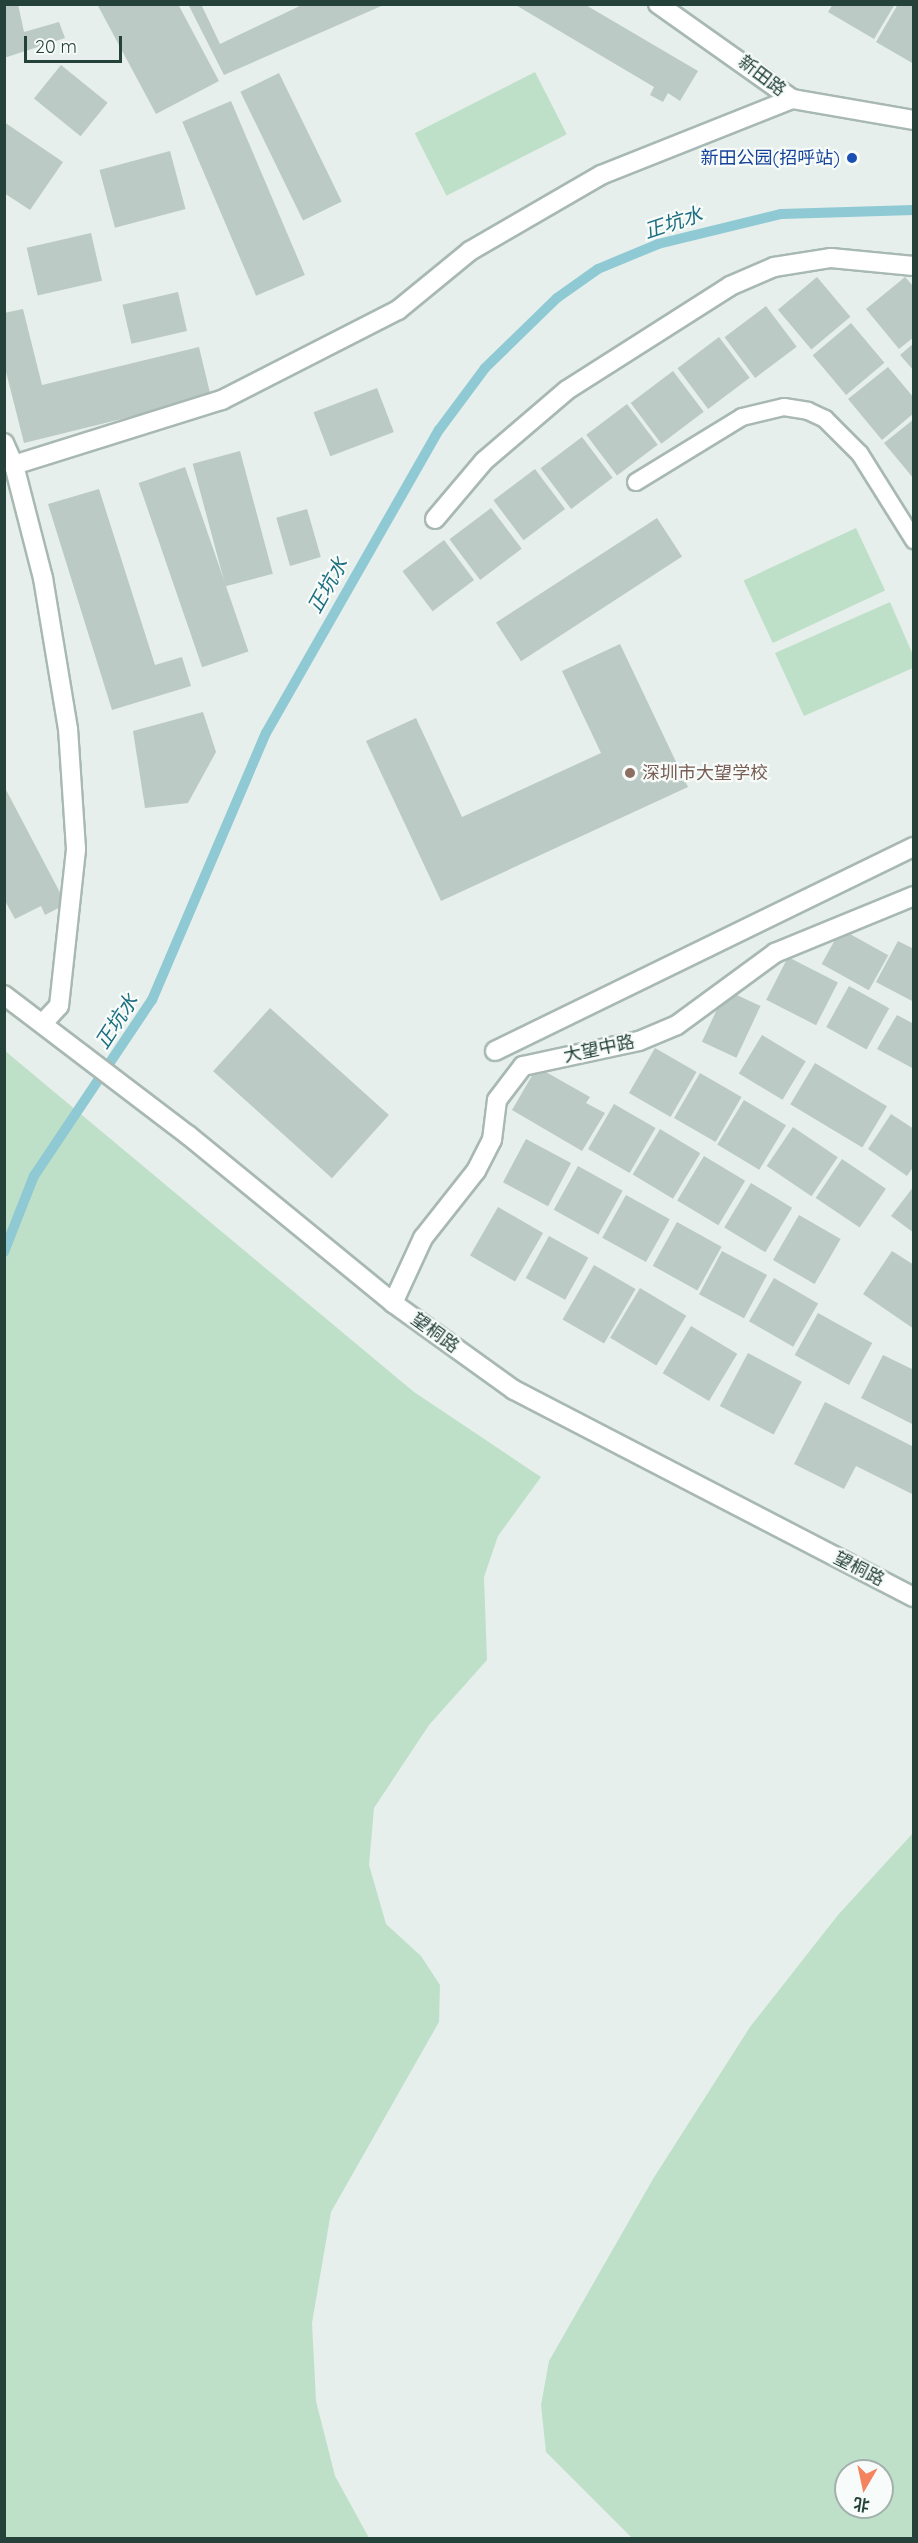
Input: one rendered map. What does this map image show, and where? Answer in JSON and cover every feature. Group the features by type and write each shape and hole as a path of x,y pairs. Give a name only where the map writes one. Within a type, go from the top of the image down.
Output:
{"street":[{"name":"新田路","path":"658,4 792,99 914,120"},
{"path":"14,465 222,400 398,310 470,251 601,175 792,99"},
{"path":"435,519 484,462 567,390 730,286 774,267 831,258 914,266"},
{"path":"4,443 14,465 51,624 68,729 76,849 59,1006 43,1023"},
{"path":"495,1051 914,848"},
{"name":"大望中路","path":"393,1303 423,1238 476,1171 492,1140 497,1100 523,1066 639,1041 677,1025 775,953 914,896"},
{"name":"望桐路","path":"4,995 70,1044 393,1303 514,1390 914,1597"}],"lane":[{"path":"636,482 742,417 783,407 808,411 825,419 860,454 914,540"}],"green space":[{"path":"535,72 567,134 446,196 415,133"},
{"path":"856,528 885,591 773,643 744,580"},
{"path":"890,602 913,655 913,668 804,716 775,653"},
{"path":"4,1050 414,1392 541,1477 498,1536 484,1577 487,1660 429,1725 374,1808 369,1865 386,1924 421,1956 440,1985 439,2022 331,2212 312,2323 316,2401 335,2476 369,2538 5,2538"},
{"path":"913,1833 913,2538 632,2538 546,2452 541,2405 549,2361 653,2179 750,2027 838,1915"}],"building":[{"path":"4,4 18,4 24,32 59,22 65,38 4,58"},
{"path":"97,4 178,4 219,81 156,114"},
{"path":"188,4 201,4 220,44 304,4 386,4 224,75"},
{"path":"514,4 584,4 698,71 680,101 668,93 663,102 650,95 654,87"},
{"path":"833,4 895,4 874,39 828,12"},
{"path":"898,4 914,4 914,64 876,42"},
{"path":"61,65 108,103 81,136 34,98"},
{"path":"279,73 342,202 303,220 240,92"},
{"path":"231,101 305,275 256,296 182,122"},
{"path":"4,122 63,162 30,210 4,193"},
{"path":"170,151 186,209 115,228 99,170"},
{"path":"91,233 102,281 38,296 27,248"},
{"path":"817,277 850,317 811,350 778,310"},
{"path":"905,277 914,287 914,337 899,349 866,309"},
{"path":"178,292 187,331 131,344 122,305"},
{"path":"766,306 797,347 755,378 724,337"},
{"path":"23,309 42,385 199,347 211,397 24,443 4,364 4,313"},
{"path":"851,323 884,363 846,395 813,355"},
{"path":"719,337 750,378 708,409 677,368"},
{"path":"914,343 914,371 900,355"},
{"path":"888,367 914,398 914,413 882,440 848,399"},
{"path":"673,371 704,412 661,444 631,403"},
{"path":"377,388 394,432 330,456 314,412"},
{"path":"627,404 658,445 617,475 586,435"},
{"path":"914,419 914,479 884,443"},
{"path":"582,437 613,478 571,509 540,468"},
{"path":"240,451 273,574 226,586 193,464"},
{"path":"185,467 248,651 202,667 139,483"},
{"path":"535,469 565,509 524,540 493,500"},
{"path":"99,489 155,665 182,657 191,686 112,710 48,504"},
{"path":"491,508 522,549 480,580 449,539"},
{"path":"307,509 321,557 290,566 276,518"},
{"path":"657,518 682,557 521,661 496,623"},
{"path":"444,540 474,580 433,611 402,571"},
{"path":"620,644 688,787 441,901 366,741 416,718 462,817 601,753 562,671"},
{"path":"203,712 216,752 188,803 145,808 133,731"},
{"path":"4,786 66,904 45,915 41,906 15,919 4,899"},
{"path":"841,929 888,955 869,990 822,964"},
{"path":"898,941 914,949 914,1002 876,982"},
{"path":"788,957 838,982 816,1025 766,1000"},
{"path":"849,986 889,1008 866,1049 826,1027"},
{"path":"726,990 760,1006 736,1058 702,1042"},
{"path":"270,1008 389,1115 332,1178 213,1071"},
{"path":"897,1015 914,1024 914,1069 877,1049"},
{"path":"762,1035 806,1061 783,1100 739,1074"},
{"path":"655,1048 697,1072 671,1117 629,1093"},
{"path":"815,1063 887,1106 862,1147 790,1104"},
{"path":"537,1067 590,1097 586,1103 605,1113 582,1151 512,1110"},
{"path":"700,1073 742,1097 716,1142 674,1118"},
{"path":"744,1100 786,1125 759,1170 717,1145"},
{"path":"614,1104 656,1128 630,1173 588,1149"},
{"path":"891,1114 914,1129 914,1166 907,1176 868,1149"},
{"path":"793,1127 838,1157 811,1196 767,1166"},
{"path":"660,1129 700,1153 673,1199 633,1174"},
{"path":"526,1139 571,1163 548,1206 503,1182"},
{"path":"704,1156 745,1181 718,1225 677,1201"},
{"path":"842,1159 886,1189 860,1228 816,1198"},
{"path":"578,1166 623,1191 598,1234 554,1210"},
{"path":"751,1183 792,1208 765,1252 724,1228"},
{"path":"914,1186 914,1233 891,1216"},
{"path":"626,1195 670,1219 646,1262 602,1238"},
{"path":"498,1207 543,1233 515,1281 470,1255"},
{"path":"799,1215 841,1239 815,1284 773,1260"},
{"path":"677,1222 722,1247 697,1290 653,1266"},
{"path":"549,1236 588,1258 565,1300 526,1278"},
{"path":"722,1251 767,1275 744,1318 699,1294"},
{"path":"892,1251 914,1265 914,1329 863,1294"},
{"path":"594,1265 636,1289 604,1344 562,1320"},
{"path":"774,1278 818,1304 793,1347 749,1321"},
{"path":"640,1288 686,1316 656,1366 610,1338"},
{"path":"818,1313 872,1343 849,1385 795,1355"},
{"path":"691,1326 737,1354 709,1401 663,1373"},
{"path":"748,1353 802,1382 774,1435 720,1406"},
{"path":"883,1355 914,1370 914,1425 861,1398"},
{"path":"825,1402 914,1447 914,1495 856,1466 844,1489 794,1464"}],"waterway":[{"name":"正坑水","path":"4,1252 34,1176 152,1000 266,733 439,430 485,368 557,298 598,269 658,244 781,214 914,210"}],"place":[{"name":"新田公园(招呼站)","path":"852,158"},
{"name":"深圳市大望学校","path":"630,773"}]}
